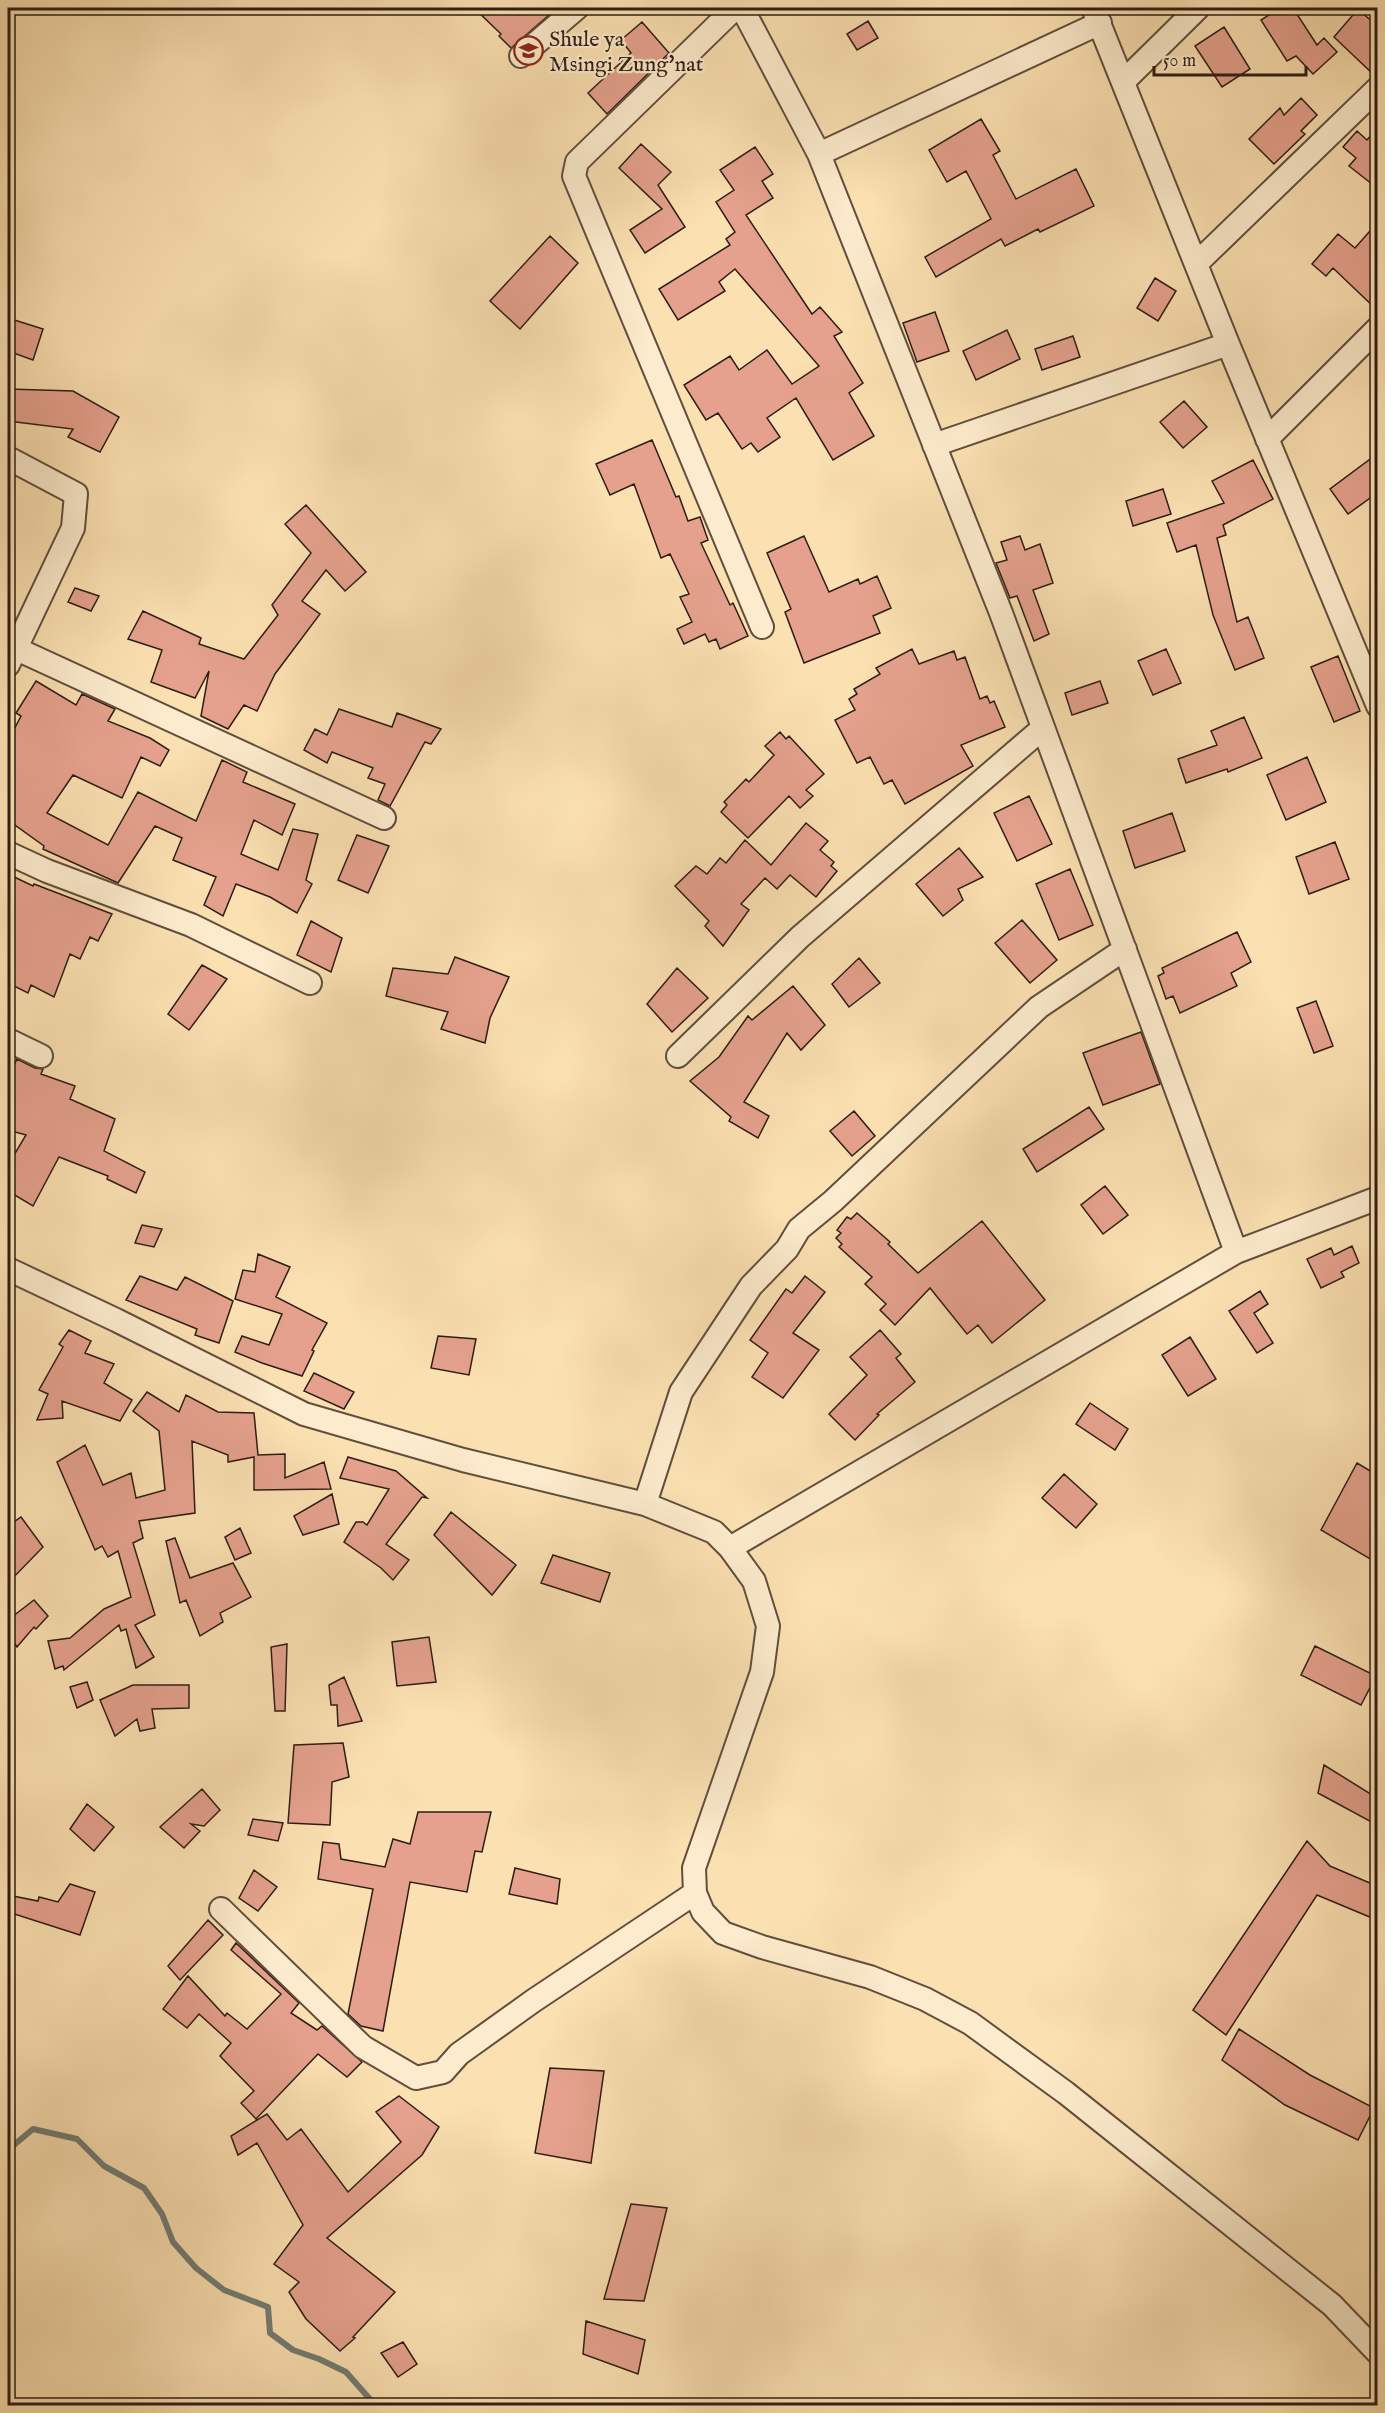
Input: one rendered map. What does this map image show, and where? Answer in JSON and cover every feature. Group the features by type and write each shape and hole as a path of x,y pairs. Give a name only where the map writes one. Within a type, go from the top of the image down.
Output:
{"street":[{"path":"521,56 577,8"},
{"path":"735,8 577,162 574,176 762,627"},
{"path":"742,8 819,154 1001,613 1236,1252"},
{"path":"1123,82 1198,8"},
{"path":"819,154 1096,15 1267,439 1370,661 1377,706"},
{"path":"1196,264 1377,88"},
{"path":"1267,439 1377,328"},
{"path":"934,445 1228,344"},
{"path":"8,458 76,494 73,528 10,653 384,818"},
{"path":"678,1056 800,937 1043,728"},
{"path":"8,853 47,871 191,924 310,982"},
{"path":"645,1504 681,1392 751,1286 787,1250 799,1229 832,1201 1039,1007 1125,950"},
{"path":"8,1040 41,1056"},
{"path":"730,1548 1236,1252 1377,1198"},
{"path":"8,1269 304,1414 463,1460 645,1504 714,1532 730,1548 754,1581 768,1626 762,1672 694,1868 694,1893 703,1912 723,1933 762,1947 870,1977 925,1999 970,2023 1066,2093 1332,2305 1377,2353"},
{"path":"221,1910 363,2047 416,2078 443,2072 459,2054 523,2008 694,1893"}],"building":[{"path":"474,8 512,8 520,15 527,8 557,8 511,48 499,36 501,34"},
{"path":"1280,8 1293,8 1317,45 1324,38 1337,52 1313,74 1296,56 1287,61 1261,20"},
{"path":"1358,9 1377,26 1377,75 1374,75 1334,37"},
{"path":"868,21 878,38 857,50 847,34"},
{"path":"642,22 669,53 607,114 588,93 631,53 621,40"},
{"path":"1224,27 1250,69 1222,87 1195,46"},
{"path":"1301,98 1317,115 1301,131 1305,134 1274,164 1249,139 1280,108 1284,115"},
{"path":"981,119 1000,151 993,155 1016,199 1076,169 1094,206 1040,232 1038,229 1005,246 1001,239 936,277 925,257 991,219 966,171 947,182 929,150"},
{"path":"1377,128 1377,188 1349,166 1356,158 1343,147 1357,131 1367,140"},
{"path":"641,144 671,172 658,185 685,227 645,253 630,230 662,209 619,168"},
{"path":"755,147 773,174 762,181 773,198 746,215 812,314 820,307 842,332 834,336 863,383 849,393 874,436 833,460 796,398 767,418 780,437 758,452 751,443 742,449 718,413 706,420 684,385 730,356 739,370 767,350 792,384 819,366 735,269 719,282 725,291 678,320 659,289 730,245 726,239 735,232 716,202 734,190 720,170"},
{"path":"1377,223 1377,310 1333,268 1326,276 1312,264 1338,234 1355,248"},
{"path":"550,236 578,263 520,329 490,301"},
{"path":"1155,278 1176,291 1158,321 1137,308"},
{"path":"935,312 949,351 917,362 903,323"},
{"path":"8,318 43,329 33,360 8,351"},
{"path":"1007,330 1020,359 976,380 963,351"},
{"path":"1073,336 1080,357 1042,370 1035,349"},
{"path":"8,389 73,391 119,417 100,452 68,437 73,429 8,421"},
{"path":"1184,401 1207,427 1183,448 1160,422"},
{"path":"652,440 676,497 679,496 688,521 700,517 708,540 701,543 730,605 733,603 748,636 720,649 716,639 709,642 705,634 684,644 677,629 692,622 680,597 689,594 670,554 661,558 634,484 610,495 596,464"},
{"path":"1377,454 1377,493 1348,514 1330,489"},
{"path":"1253,460 1273,499 1223,525 1226,535 1217,538 1237,622 1248,617 1264,658 1235,670 1213,615 1196,545 1177,552 1167,523 1224,503 1212,481"},
{"path":"1163,489 1171,514 1133,526 1126,501"},
{"path":"306,505 366,572 345,591 326,570 302,601 320,614 275,674 257,711 244,705 228,729 201,716 209,671 195,698 151,682 162,650 128,639 143,611 201,638 199,644 244,659 278,615 272,605 311,553 285,524"},
{"path":"804,536 829,592 858,579 860,584 877,576 891,608 873,616 880,633 804,663 785,612 791,609 767,553"},
{"path":"1020,536 1025,550 1040,544 1053,583 1033,590 1049,634 1034,641 1017,596 1010,598 996,563 1007,560 1001,542"},
{"path":"75,588 99,596 91,611 68,602"},
{"path":"912,649 919,664 954,651 957,660 965,657 980,699 987,696 990,703 994,701 1005,727 961,745 973,766 905,804 892,780 884,784 870,757 857,763 835,720 855,710 849,699 857,694 854,689 880,674 876,668"},
{"path":"1166,649 1181,683 1153,695 1138,661"},
{"path":"1338,656 1360,711 1334,722 1311,667"},
{"path":"36,681 76,705 82,694 115,709 108,721 150,738 169,750 160,766 141,757 122,798 73,775 47,813 108,845 138,792 196,821 222,760 247,772 243,782 295,804 282,835 254,820 241,854 278,870 293,829 318,834 306,880 312,884 297,913 270,897 236,884 223,916 204,905 216,877 173,860 182,838 155,826 118,883 43,849 44,846 8,820 8,741 21,716 16,713"},
{"path":"1100,681 1108,703 1072,715 1065,693"},
{"path":"339,709 392,727 397,713 441,729 431,744 425,742 390,806 378,800 385,784 368,778 373,768 332,752 327,763 304,750 315,729 327,735"},
{"path":"1244,717 1262,758 1228,772 1227,769 1186,783 1178,759 1217,745 1211,731"},
{"path":"780,732 786,739 789,736 824,774 806,790 813,796 800,808 789,796 748,838 721,812 727,805 724,802 746,779 749,782 774,755 765,746"},
{"path":"1307,757 1326,802 1286,820 1267,775"},
{"path":"1029,796 1052,844 1017,861 994,813"},
{"path":"1172,813 1185,851 1135,868 1123,831"},
{"path":"806,823 828,841 820,850 834,862 831,866 837,871 816,897 790,875 777,889 765,878 741,904 749,910 723,946 705,926 709,921 675,886 696,866 707,874 720,858 726,863 745,840 771,865"},
{"path":"357,835 389,846 368,893 338,880"},
{"path":"1335,842 1349,879 1309,894 1296,857"},
{"path":"959,848 983,877 958,889 963,900 943,916 916,884"},
{"path":"1070,869 1093,925 1059,940 1036,884"},
{"path":"8,874 33,886 34,884 112,914 98,941 90,937 80,959 70,954 54,997 31,985 28,993 8,983"},
{"path":"1022,920 1057,960 1030,983 995,943"},
{"path":"311,921 342,938 331,972 297,955"},
{"path":"1237,932 1251,962 1231,973 1237,986 1180,1013 1173,996 1166,999 1158,976 1164,973 1162,968"},
{"path":"455,957 509,977 490,1018 485,1043 441,1029 448,1012 386,996 393,968 448,974"},
{"path":"859,958 880,983 849,1007 832,984"},
{"path":"202,965 227,979 189,1030 168,1014"},
{"path":"677,968 708,998 672,1032 647,1004"},
{"path":"793,986 825,1025 801,1050 787,1033 744,1102 769,1116 758,1138 729,1121 731,1117 690,1081 719,1057 748,1016 752,1020"},
{"path":"1316,1001 1333,1046 1314,1053 1297,1008"},
{"path":"1141,1032 1160,1084 1103,1105 1083,1053"},
{"path":"17,1059 35,1068 43,1069 41,1074 75,1086 70,1099 115,1119 104,1151 145,1172 136,1193 107,1179 108,1176 59,1157 33,1206 8,1191 8,1165 26,1135 8,1130 8,1078"},
{"path":"1089,1107 1104,1129 1037,1172 1023,1149"},
{"path":"854,1111 875,1136 852,1156 830,1131"},
{"path":"1105,1186 1128,1215 1103,1234 1081,1205"},
{"path":"857,1213 890,1242 888,1244 918,1273 982,1221 1045,1300 992,1343 978,1325 967,1334 930,1288 895,1325 880,1310 886,1304 865,1284 872,1277 839,1247 842,1244 836,1238 841,1233 837,1230 847,1217 851,1219"},
{"path":"142,1225 162,1229 154,1247 135,1243"},
{"path":"1352,1246 1359,1263 1341,1272 1344,1277 1321,1288 1307,1259 1331,1248 1334,1255"},
{"path":"258,1254 290,1267 276,1297 327,1323 312,1350 314,1351 302,1376 235,1352 242,1336 269,1345 282,1314 235,1299 243,1270 255,1272"},
{"path":"140,1276 177,1290 185,1277 233,1301 219,1343 195,1335 197,1329 126,1300"},
{"path":"805,1276 825,1292 793,1333 819,1350 783,1398 752,1377 768,1353 750,1340 786,1289 792,1293"},
{"path":"1260,1291 1268,1304 1254,1313 1273,1343 1257,1353 1229,1311"},
{"path":"69,1330 91,1341 85,1353 114,1364 104,1383 132,1400 120,1421 62,1401 63,1418 37,1420 48,1394 39,1390 63,1347 59,1344"},
{"path":"880,1330 901,1354 896,1358 915,1382 877,1414 879,1415 855,1440 829,1414 867,1375 850,1357"},
{"path":"438,1336 476,1339 469,1375 431,1368"},
{"path":"1190,1337 1216,1379 1188,1396 1162,1355"},
{"path":"314,1373 354,1392 344,1409 304,1391"},
{"path":"147,1392 179,1412 186,1395 218,1412 254,1413 258,1455 285,1454 285,1478 324,1462 331,1489 254,1490 254,1457 228,1462 228,1455 192,1441 195,1513 139,1521 143,1538 133,1543 155,1615 135,1625 154,1657 136,1668 126,1629 121,1631 119,1625 64,1670 63,1666 55,1669 48,1641 70,1638 104,1609 131,1597 118,1551 108,1557 102,1546 95,1550 57,1462 85,1445 103,1485 131,1473 136,1498 165,1490 159,1431 133,1411"},
{"path":"1090,1403 1128,1429 1115,1450 1076,1424"},
{"path":"348,1457 396,1471 427,1498 422,1497 386,1544 409,1560 393,1580 381,1568 344,1542 356,1522 363,1522 367,1525 389,1489 340,1478"},
{"path":"1357,1463 1377,1475 1377,1563 1321,1530"},
{"path":"1064,1474 1097,1504 1076,1528 1042,1498"},
{"path":"332,1494 339,1524 303,1535 294,1516"},
{"path":"451,1512 516,1565 492,1595 434,1535"},
{"path":"21,1517 43,1547 8,1583 8,1526"},
{"path":"240,1528 251,1553 235,1560 225,1537"},
{"path":"175,1538 190,1578 233,1563 251,1597 220,1613 223,1622 200,1636 186,1600 180,1603 166,1541"},
{"path":"553,1555 610,1573 600,1602 541,1583"},
{"path":"34,1600 48,1616 36,1629 34,1627 17,1647 8,1633 8,1620"},
{"path":"429,1637 436,1682 397,1686 392,1642"},
{"path":"287,1644 285,1711 275,1711 271,1647"},
{"path":"1315,1646 1376,1676 1361,1705 1301,1675"},
{"path":"344,1677 362,1721 338,1726 337,1705 331,1705 329,1685"},
{"path":"87,1682 93,1700 77,1708 70,1687"},
{"path":"133,1685 189,1685 189,1708 152,1709 155,1728 140,1731 137,1719 115,1736 100,1700"},
{"path":"343,1743 349,1777 332,1782 330,1825 288,1823 294,1745"},
{"path":"1324,1765 1377,1798 1377,1825 1318,1793"},
{"path":"202,1789 220,1810 204,1826 191,1824 200,1831 184,1848 160,1827"},
{"path":"87,1804 114,1827 94,1851 70,1829"},
{"path":"418,1812 491,1812 482,1852 475,1851 467,1892 410,1882 383,2031 361,2026 348,2014 373,1889 318,1879 323,1842 339,1844 341,1859 385,1867 393,1839 410,1844"},
{"path":"253,1819 283,1823 278,1841 248,1835"},
{"path":"1307,1841 1330,1866 1377,1886 1377,1920 1317,1895 1226,2035 1193,2010"},
{"path":"515,1868 560,1879 557,1904 509,1894"},
{"path":"254,1870 277,1887 258,1911 239,1898"},
{"path":"70,1884 95,1892 80,1935 8,1912 8,1895 38,1901 39,1897 58,1902"},
{"path":"208,1920 223,1935 180,1980 168,1966"},
{"path":"236,1943 299,2003 291,2013 317,2030 322,2026 362,2062 347,2077 318,2054 256,2119 241,2103 254,2091 220,2056 231,2043 199,2014 187,2028 163,2009 188,1976 225,2016 227,2013 247,2029 281,1994 231,1950"},
{"path":"1239,2029 1310,2075 1374,2108 1358,2140 1285,2105 1222,2060"},
{"path":"550,2068 604,2071 591,2163 535,2153"},
{"path":"399,2096 439,2127 422,2155 327,2238 395,2292 353,2337 355,2338 340,2351 306,2319 289,2292 299,2282 274,2264 303,2225 257,2143 238,2155 231,2136 267,2114 287,2140 301,2129 348,2192 401,2142 376,2112"},
{"path":"631,2204 667,2208 644,2301 604,2299"},
{"path":"586,2321 645,2340 638,2374 583,2354"},
{"path":"403,2342 417,2364 398,2377 381,2353"}],"waterway":[{"path":"8,2150 33,2129 77,2139 104,2166 144,2188 162,2214 173,2242 196,2268 224,2290 268,2307 270,2333 293,2350 346,2372 376,2406"}],"place":[{"name":"Shule ya Msingi Zung'nat","path":"528,51"}]}
